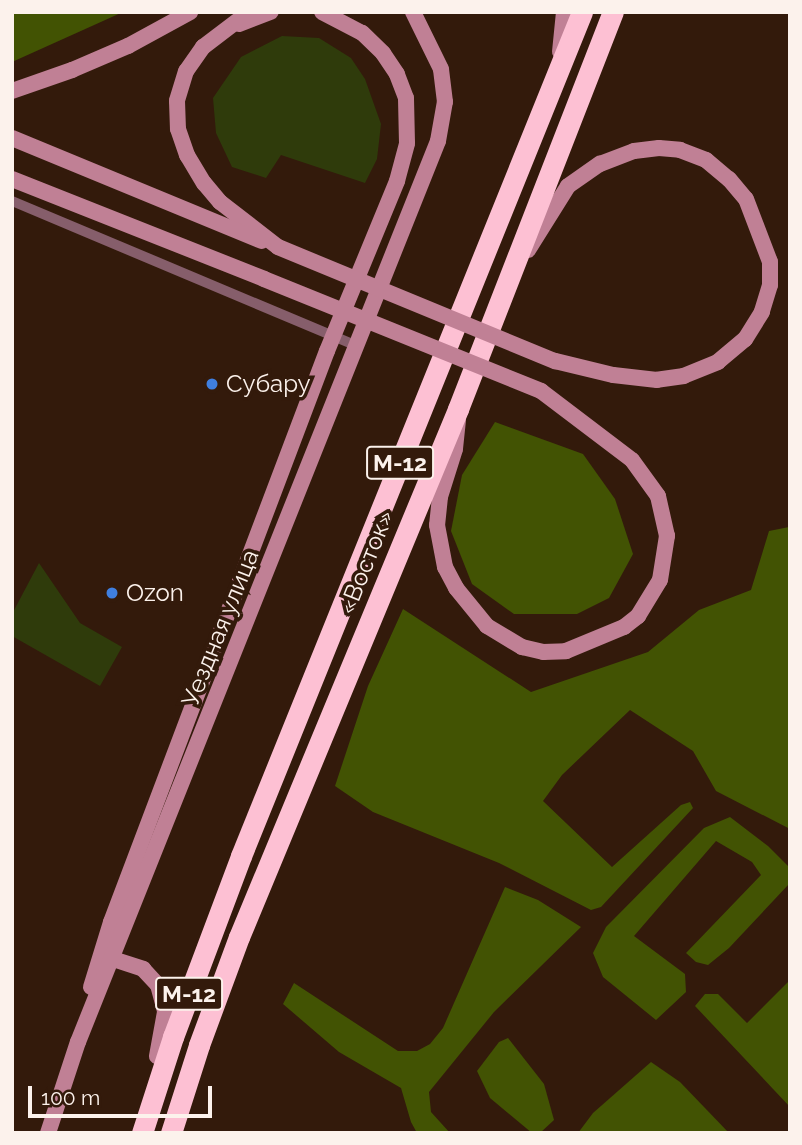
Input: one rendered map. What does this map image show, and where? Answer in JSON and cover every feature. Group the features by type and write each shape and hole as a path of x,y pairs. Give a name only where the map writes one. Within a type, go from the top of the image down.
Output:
{"highway":[{"name":"«Восток»","path":"141,1133 173,1037 236,869 582,12"},
{"name":"«Восток»","path":"171,1133 199,1045 239,937 457,409 613,12"}],"street":[{"path":"12,91 72,70 128,46 190,12"},
{"path":"249,12 203,47 186,71 177,101 178,129 187,155 212,193 278,247"},
{"path":"234,26 271,12"},
{"name":"Уездная улица","path":"108,956 116,909 333,336 397,181 407,143 409,121 406,98 397,74 383,53 362,33 323,12"},
{"name":"Уездная улица","path":"48,1133 108,956 438,141 445,102 441,69 413,12"},
{"path":"559,69 564,12"},
{"path":"12,138 555,362 624,377 657,380 684,376 718,362 745,339 762,312 770,285 770,262 746,199 729,178 706,160 680,150 634,151 600,164 568,186 507,282"},
{"path":"12,180 541,391 632,460 650,481 658,496 667,536 660,580 638,616 624,627 566,651 542,652 522,647 487,625 456,588 445,567 437,525 440,497 459,427 457,409"},
{"path":"12,201 357,346"},
{"path":"108,956 143,969 151,976 158,985 165,1012 141,1133"}],"green space":[{"path":"12,12 123,12 12,62"},
{"path":"282,36 319,38 351,58 365,79 381,124 377,159 365,183 281,155 266,178 232,167 216,133 213,98 241,57"},
{"path":"495,422 583,454 615,499 633,554 609,598 577,614 514,614 472,584 451,531 462,475"},
{"path":"789,527 790,829 716,791 693,751 630,710 562,775 543,801 612,867 681,805 690,802 693,808 601,907 591,910 499,863 373,812 335,786 368,686 403,609 531,692 648,652 699,610 751,590 769,531"},
{"path":"39,563 80,623 122,647 100,686 12,636 12,614"},
{"path":"730,817 768,846 789,867 789,884 729,948 708,965 696,962 686,953 761,875 752,862 716,841 634,936 685,974 686,992 656,1020 603,977 593,953 606,927 704,828"},
{"path":"505,887 538,900 581,927 494,1012 429,1092 431,1112 450,1133 417,1133 401,1088 339,1052 283,1004 294,983 398,1051 417,1051 430,1044 443,1028"},
{"path":"790,980 790,1107 695,1006 705,994 718,994 747,1023"},
{"path":"508,1038 544,1084 554,1120 540,1133 532,1133 490,1098 477,1071 499,1042"},
{"path":"651,1062 680,1082 729,1133 578,1133 593,1113"}],"place":[{"name":"Субару","path":"212,384"},
{"name":"Ozon","path":"112,593"}]}
